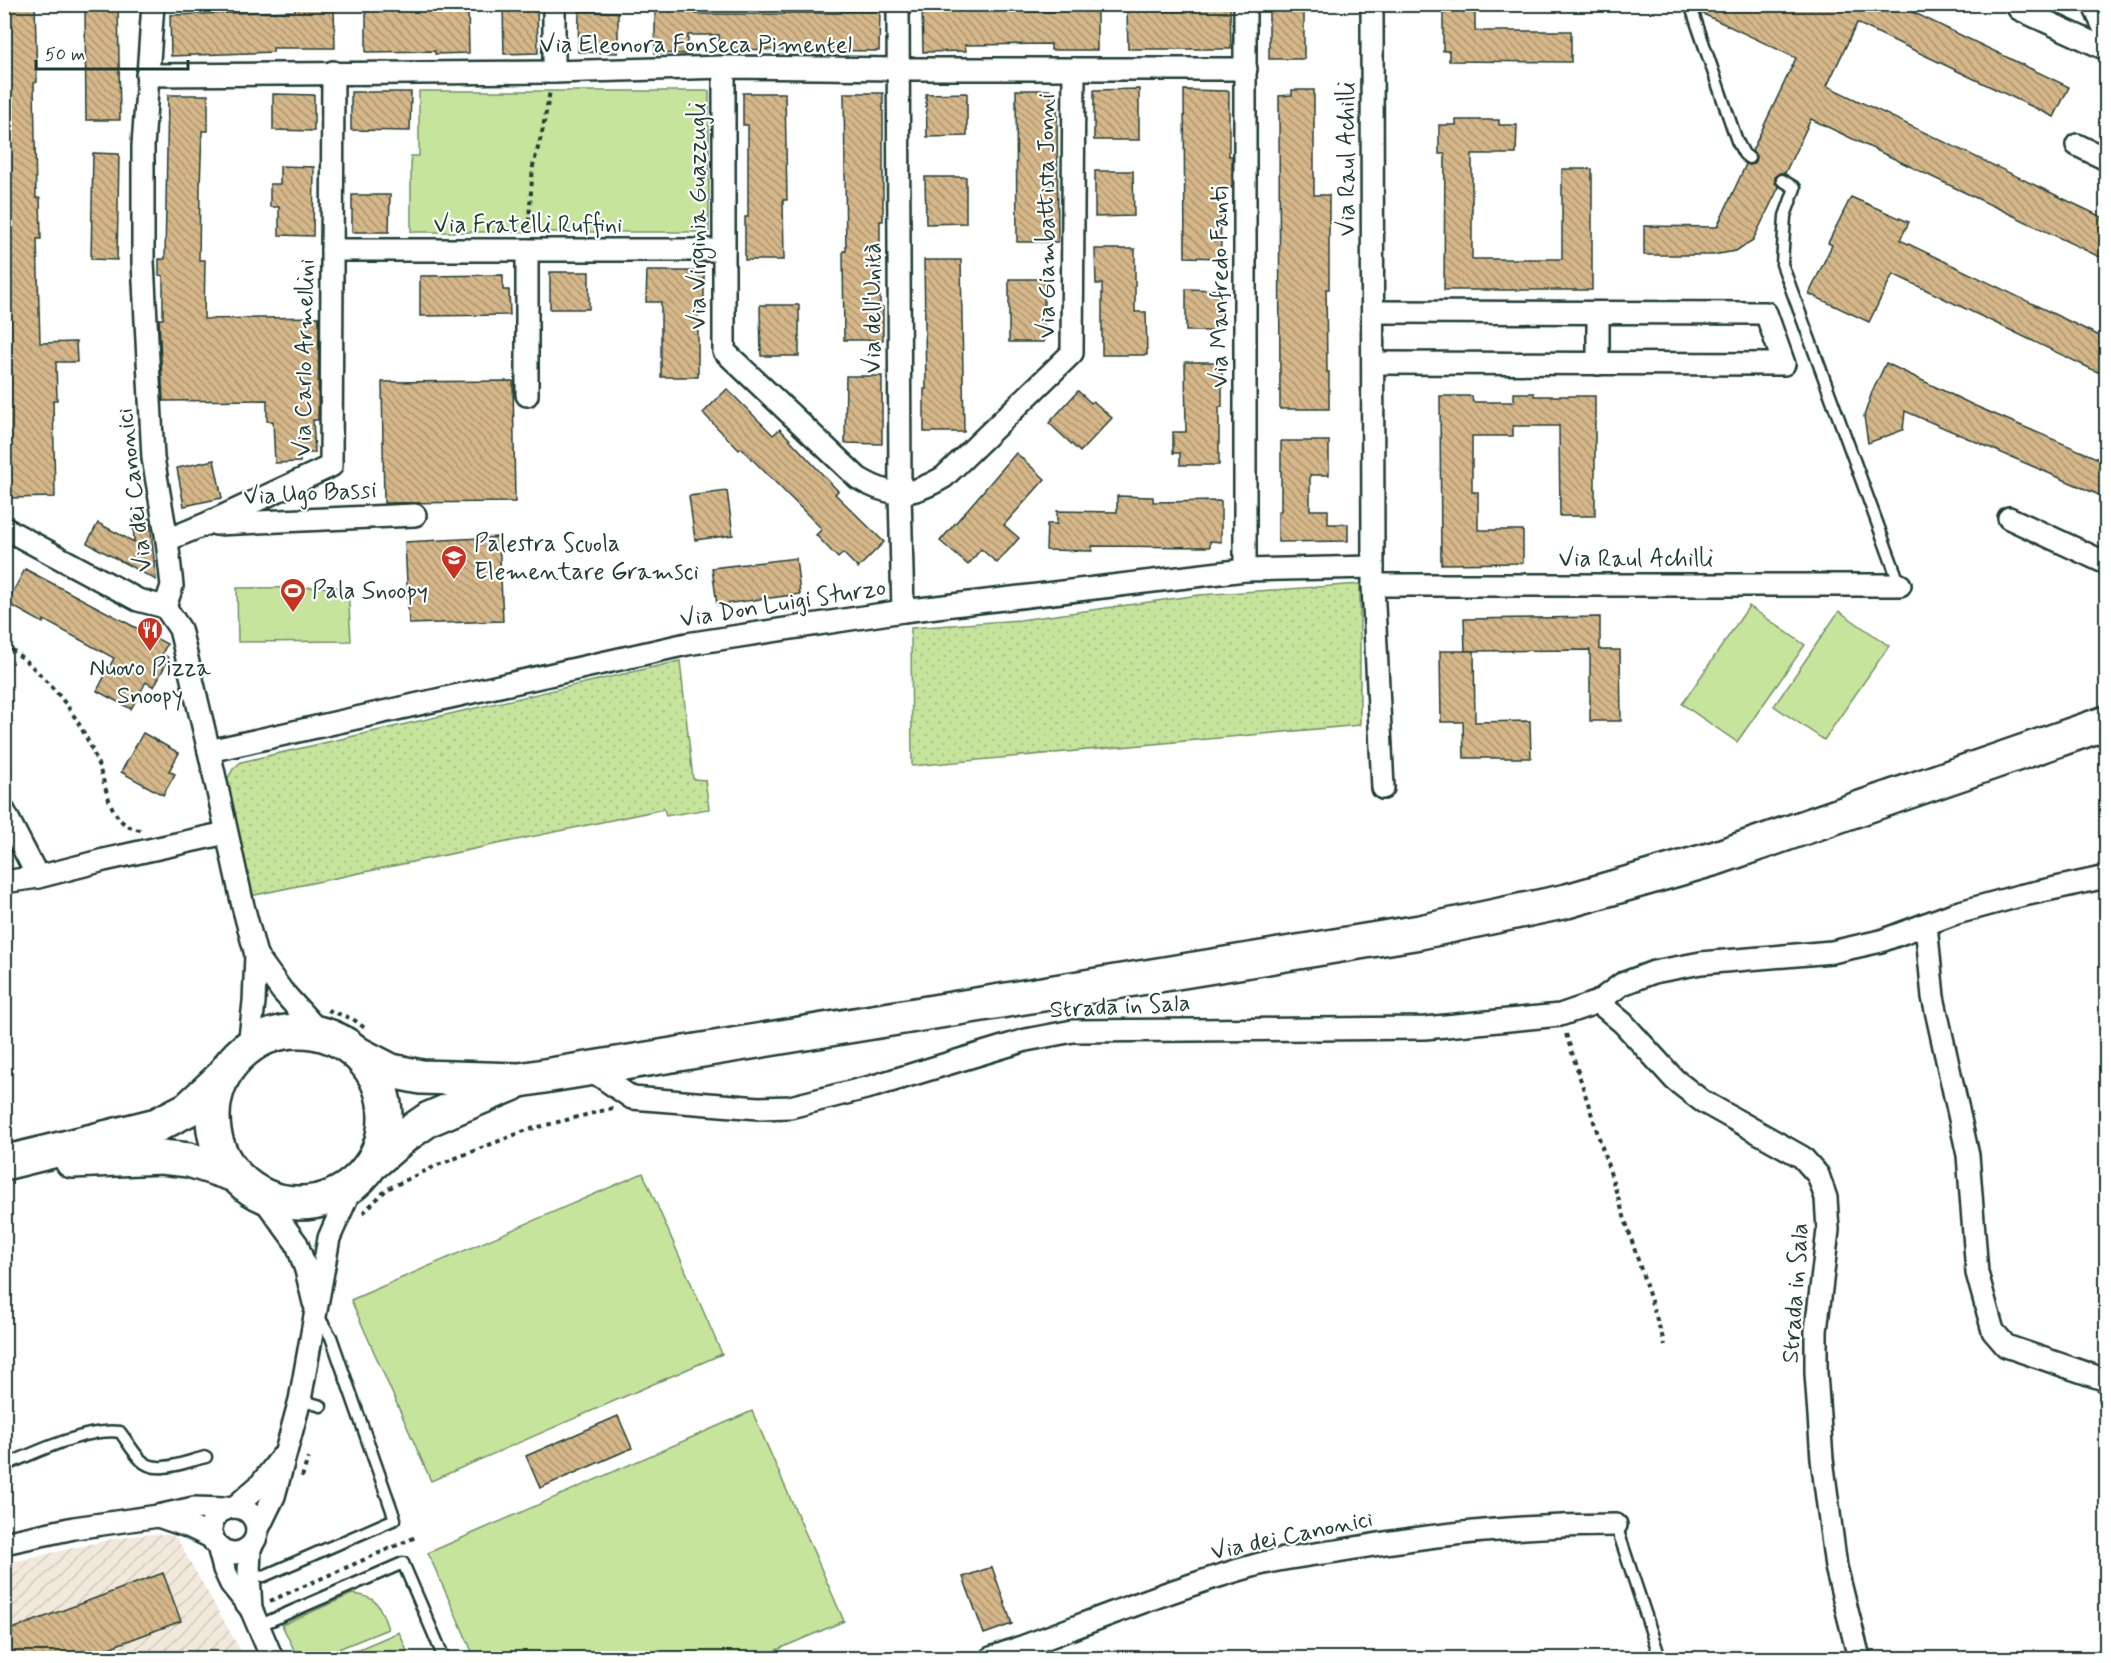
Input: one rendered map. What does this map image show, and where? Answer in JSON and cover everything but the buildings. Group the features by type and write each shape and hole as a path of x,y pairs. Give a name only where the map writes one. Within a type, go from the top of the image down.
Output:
{"main road":[{"path":"4,1163 157,1125 188,1109 249,1047 271,1035 322,1021 340,1041 363,1042 391,1071 421,1077 520,1080 1420,932 1567,901 1716,858 2106,723"},
{"path":"363,1042 385,1105 384,1134 374,1162"},
{"path":"222,1077 214,1102 213,1128 220,1153 235,1175 261,1195 284,1202 308,1203 331,1197 352,1186 374,1162 403,1137 429,1119 520,1080"},
{"path":"4,1163 161,1157 189,1160 235,1175"}],"street":[{"name":"Via dei Canonici","path":"153,4 143,146 143,250 153,458 167,540 172,586 165,607"},
{"path":"554,4 554,72"},
{"name":"Via dell'Unità","path":"898,4 900,494 903,611"},
{"name":"Via Manfredo Fanti","path":"1245,4 1245,570"},
{"name":"Via Raul Achilli","path":"1372,4 1373,576 1383,788"},
{"path":"2093,4 2106,32"},
{"path":"2019,9 2106,50"},
{"name":"Via Eleonora Fonseca Pimentel","path":"147,75 554,72 724,68 1246,69"},
{"name":"Via Virginia Guazzugli","path":"724,68 724,351 858,478 880,489 900,494"},
{"name":"Via Giambattista Jonni","path":"900,494 944,477 1072,353 1074,69"},
{"name":"Via Carlo Armellini","path":"167,540 331,466 333,72"},
{"path":"2077,146 2106,159"},
{"name":"Via Fratelli Ruffini","path":"332,250 724,250"},
{"path":"527,250 527,395"},
{"path":"1372,312 1766,313 1784,364 1373,363"},
{"path":"1598,313 1598,364"},
{"name":"Via Ugo Bassi","path":"206,524 416,515"},
{"path":"2009,518 2106,563"},
{"path":"4,528 138,600 165,607 180,629 256,955 249,1047"},
{"name":"Via Don Luigi Sturzo","path":"209,751 687,644 903,611 1245,570 1373,576"},
{"name":"Via Raul Achilli","path":"1373,576 1900,585"},
{"path":"4,811 38,877"},
{"path":"4,882 38,877 226,833"},
{"name":"Strada in Sala","path":"632,1098 759,1108 790,1107 874,1086 1026,1040 1073,1030 1425,1028 1560,1015 1598,1002 1622,984 1654,972 1701,963 1832,952 1881,941 1953,914 2019,896 2106,877"},
{"path":"1926,924 1933,997 1968,1155 1977,1273 1993,1331 2006,1346 2106,1380"},
{"path":"256,955 282,991 322,1021"},
{"name":"Strada in Sala","path":"1598,1002 1623,1023 1675,1080 1702,1101 1802,1157 1818,1175 1826,1198 1828,1230 1816,1331 1816,1373 1822,1448 1836,1567 1859,1659"},
{"path":"590,1069 632,1098"},
{"path":"158,1516 190,1527 225,1551 234,1553 254,1539 274,1496 300,1400 329,1238 352,1186"},
{"path":"261,1195 297,1244 316,1311"},
{"path":"259,1612 231,1584 215,1542 212,1530 213,1521 219,1514 260,1485 287,1450"},
{"path":"4,1543 74,1528 158,1516 194,1508 243,1509 251,1514 255,1522 249,1574 272,1659"},
{"name":"Via dei Canonici","path":"991,1659 1208,1580 1259,1565 1374,1544 1463,1532 1550,1525 1617,1525"}],"lane":[{"path":"1690,4 1737,141 1749,158"},
{"path":"1782,180 1795,188 1785,216 1782,264 1900,585"},
{"path":"249,1574 264,1576 395,1519 331,1337 316,1311"},
{"path":"300,1400 321,1406"},
{"path":"4,1466 49,1446 108,1430 120,1432 142,1461 150,1466 163,1468 206,1457"},
{"path":"1617,1525 1660,1659"},
{"path":"259,1612 403,1563 444,1659"}],"path":[{"path":"527,250 533,166 554,72"},
{"path":"4,644 36,671 79,723 100,768 111,807 121,822 134,830 151,831"},
{"path":"1560,1015 1665,1345"},
{"path":"322,1021 352,1019 363,1042"},
{"path":"356,1220 387,1189 438,1165 527,1130 614,1108 632,1098"},
{"path":"259,1612 418,1536"}],"shaded area":[{"path":"149,1534 171,1535 177,1539 245,1658 5,1658 4,1564 112,1539"}],"green space":[{"path":"419,91 709,91 709,232 411,232 411,156 419,156"},
{"path":"1360,584 1360,725 912,766 911,628 1020,620 1199,595"},
{"name":"Pala Snoopy","path":"348,587 351,641 238,642 237,588"},
{"path":"1749,606 1805,645 1737,742 1682,704"},
{"path":"1839,611 1889,646 1824,740 1774,706"},
{"path":"680,661 693,779 705,780 709,809 666,816 664,809 250,896 227,780 233,769 241,762"},
{"path":"643,1173 722,1354 431,1481 351,1300"},
{"path":"752,1411 844,1621 758,1658 475,1658 428,1553"},
{"path":"352,1594 373,1600 380,1608 388,1629 316,1658 298,1658 282,1625"},
{"path":"399,1632 410,1658 338,1658"}],"place":[{"name":"Palestra Scuola Elementare Gramsci","path":"454,581"},
{"name":"Pala Snoopy","path":"293,614"},
{"name":"Nuovo Pizza Snoopy","path":"150,653"}]}
